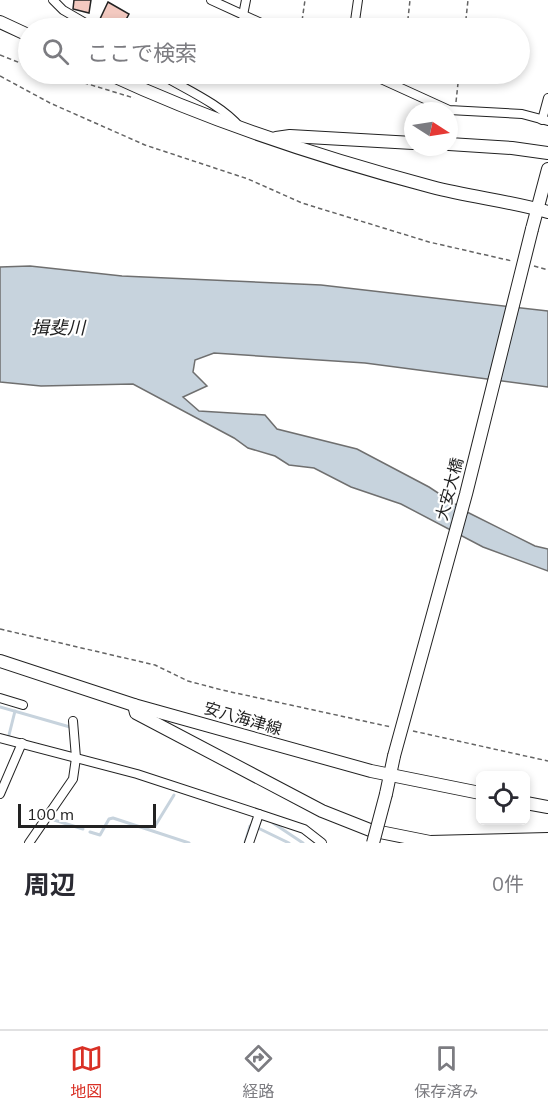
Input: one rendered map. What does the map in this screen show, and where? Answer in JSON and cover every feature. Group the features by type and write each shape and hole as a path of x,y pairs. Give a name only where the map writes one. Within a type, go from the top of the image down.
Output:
{"main road":[{"path":"0,22 18,30"},
{"path":"132,84 178,104 272,138 434,187 543,211"},
{"path":"272,138 290,136 404,142"},
{"path":"458,145 548,153"},
{"name":"大安大橋","path":"373,843 394,756 466,494 532,229 543,211 544,185 548,169"},
{"name":"安八海津線","path":"0,661 134,705 390,775 476,792"},
{"path":"134,705 136,713 322,811 360,827 430,842 548,839"},
{"path":"530,804 548,807"}],"street":[{"path":"53,0 78,18"},
{"path":"211,0 250,18"},
{"path":"243,15 246,0"},
{"path":"355,18 358,0"},
{"path":"177,84 215,107 227,111 241,127"},
{"path":"393,84 434,102"},
{"path":"458,111 522,114 545,121 548,98"},
{"path":"0,698 23,705"},
{"path":"28,843 65,794 73,779 76,758 73,721"},
{"path":"0,738 76,758 259,814 304,829 322,843"},
{"path":"0,794 22,743"},
{"path":"249,843 259,814"}],"path":[{"path":"303,18 305,0"},
{"path":"408,18 410,0"},
{"path":"466,18 468,0"},
{"path":"0,55 18,62"},
{"path":"0,76 50,103 145,145 248,179 302,203 429,242 516,262"},
{"path":"88,84 141,100"},
{"path":"456,102 458,84"},
{"path":"527,264 548,270"},
{"path":"0,629 155,664 188,681 222,690 399,728"},
{"path":"410,731 548,760"}],"water":[{"name":"揖斐川","path":"30,266 122,276 321,285 548,311 548,387 365,363 214,353 195,360 193,372 207,386 183,397 199,411 265,415 277,429 357,449 429,487 467,512 535,546 548,549 548,571 483,547 401,504 351,487 314,468 289,465 275,456 248,448 234,438 133,384 41,386 0,382 0,267"}],"building":[{"path":"74,0 91,0 89,13 73,9"},
{"path":"108,2 129,14 127,18 100,18"}],"waterway":[{"path":"0,707 70,727"},
{"path":"9,735 15,711"},
{"path":"155,826 174,795"},
{"path":"90,832 100,835 109,819 113,818 189,843"},
{"path":"54,820 83,829"},
{"path":"273,823 303,843"},
{"path":"245,843 250,826"},
{"path":"258,828 289,843"}]}
